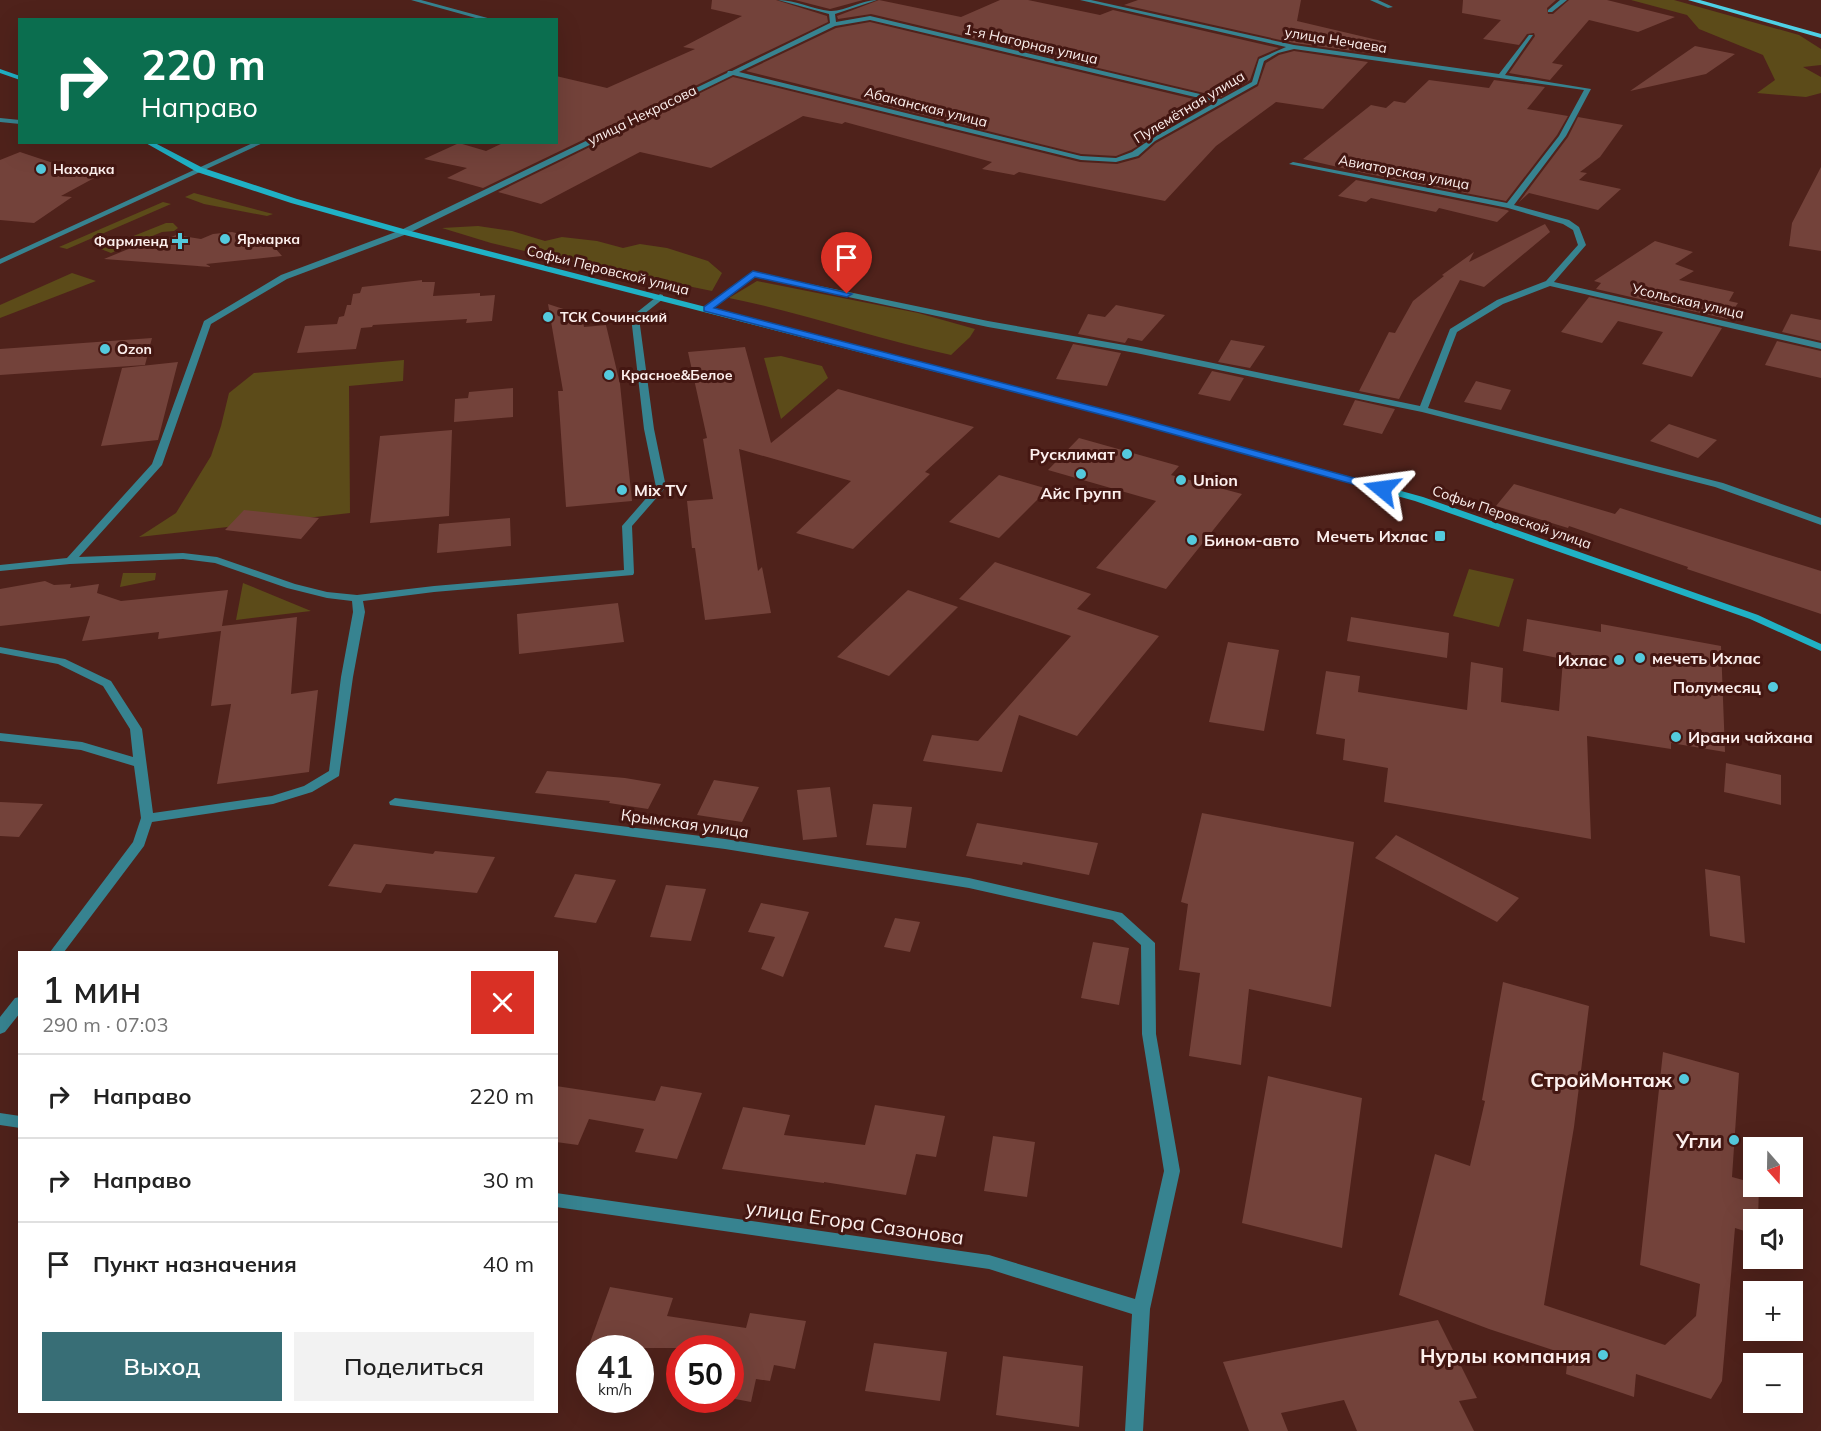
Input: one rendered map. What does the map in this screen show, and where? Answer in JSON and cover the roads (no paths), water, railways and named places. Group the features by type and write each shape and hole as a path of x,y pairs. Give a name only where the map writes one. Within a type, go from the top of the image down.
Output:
{"main road":[{"path":"1692,0 1821,36"},
{"path":"0,71 18,77"},
{"name":"Софьи Перовской улица","path":"151,144 200,170 294,201 404,232 1126,418 1419,499 1754,617 1821,648"}],"street":[{"path":"414,0 484,18"},
{"path":"781,0 832,13 874,0"},
{"name":"улица Нечаева","path":"1083,0 1294,47 1588,89 1576,118 1559,144 1509,206"},
{"path":"1373,0 1390,7"},
{"path":"1550,11 1564,0"},
{"path":"832,13 833,24"},
{"name":"1-я Нагорная улица","path":"833,24 870,18 1223,102"},
{"name":"улица Некрасова","path":"70,561 157,465 207,323 284,277 404,232 833,24"},
{"path":"1500,77 1531,36"},
{"name":"Пулемётная улица","path":"1116,160 1135,154 1153,140 1255,83 1261,60 1294,47"},
{"name":"Абаканская улица","path":"730,72 1081,158 1116,160"},
{"path":"0,120 18,122"},
{"path":"0,262 258,144"},
{"name":"Авиаторская улица","path":"1293,164 1509,206 1566,222 1576,229 1582,245 1549,283 1500,302 1453,331 1423,409"},
{"path":"707,309 753,274 988,324 1136,350 1423,409 1719,485 1821,522"},
{"name":"Усольская улица","path":"1549,283 1821,346"},
{"path":"0,568 70,561 194,557 243,567 291,586 327,595 357,598 434,589 629,573 627,526 661,488 649,429 635,317 660,297"},
{"path":"147,818 273,800 308,789 335,772 358,612 357,598"},
{"path":"0,650 61,660 107,684 136,729 147,818 140,843 58,951"},
{"path":"0,736 82,746 141,764"},
{"name":"Крымская улица","path":"395,802 725,844 969,883 1117,916 1148,943 1149,1034 1172,1171 1141,1309 1134,1431"},
{"path":"0,1028 18,1005"},
{"path":"0,1119 18,1122"},
{"name":"улица Егора Сазонова","path":"558,1200 989,1262 1141,1309"}],"place":[{"name":"Находка","path":"41,169"},
{"name":"Ярмарка","path":"225,239"},
{"name":"Фармленд","path":"180,241"},
{"name":"ТСК Сочинский","path":"548,317"},
{"name":"Ozon","path":"105,349"},
{"name":"Красное&Белое","path":"609,375"},
{"name":"Русклимат","path":"1127,454"},
{"name":"Айс Групп","path":"1081,474"},
{"name":"Union","path":"1181,480"},
{"name":"Mix TV","path":"622,490"},
{"name":"Мечеть Ихлас","path":"1440,536"},
{"name":"Бином-авто","path":"1192,540"},
{"name":"мечеть Ихлас","path":"1640,658"},
{"name":"Ихлас","path":"1619,660"},
{"name":"Полумесяц","path":"1773,687"},
{"name":"Ирани чайхана","path":"1676,737"},
{"name":"СтройМонтаж","path":"1684,1079"},
{"name":"Угли","path":"1734,1140"},
{"name":"Нурлы компания","path":"1603,1355"}]}
